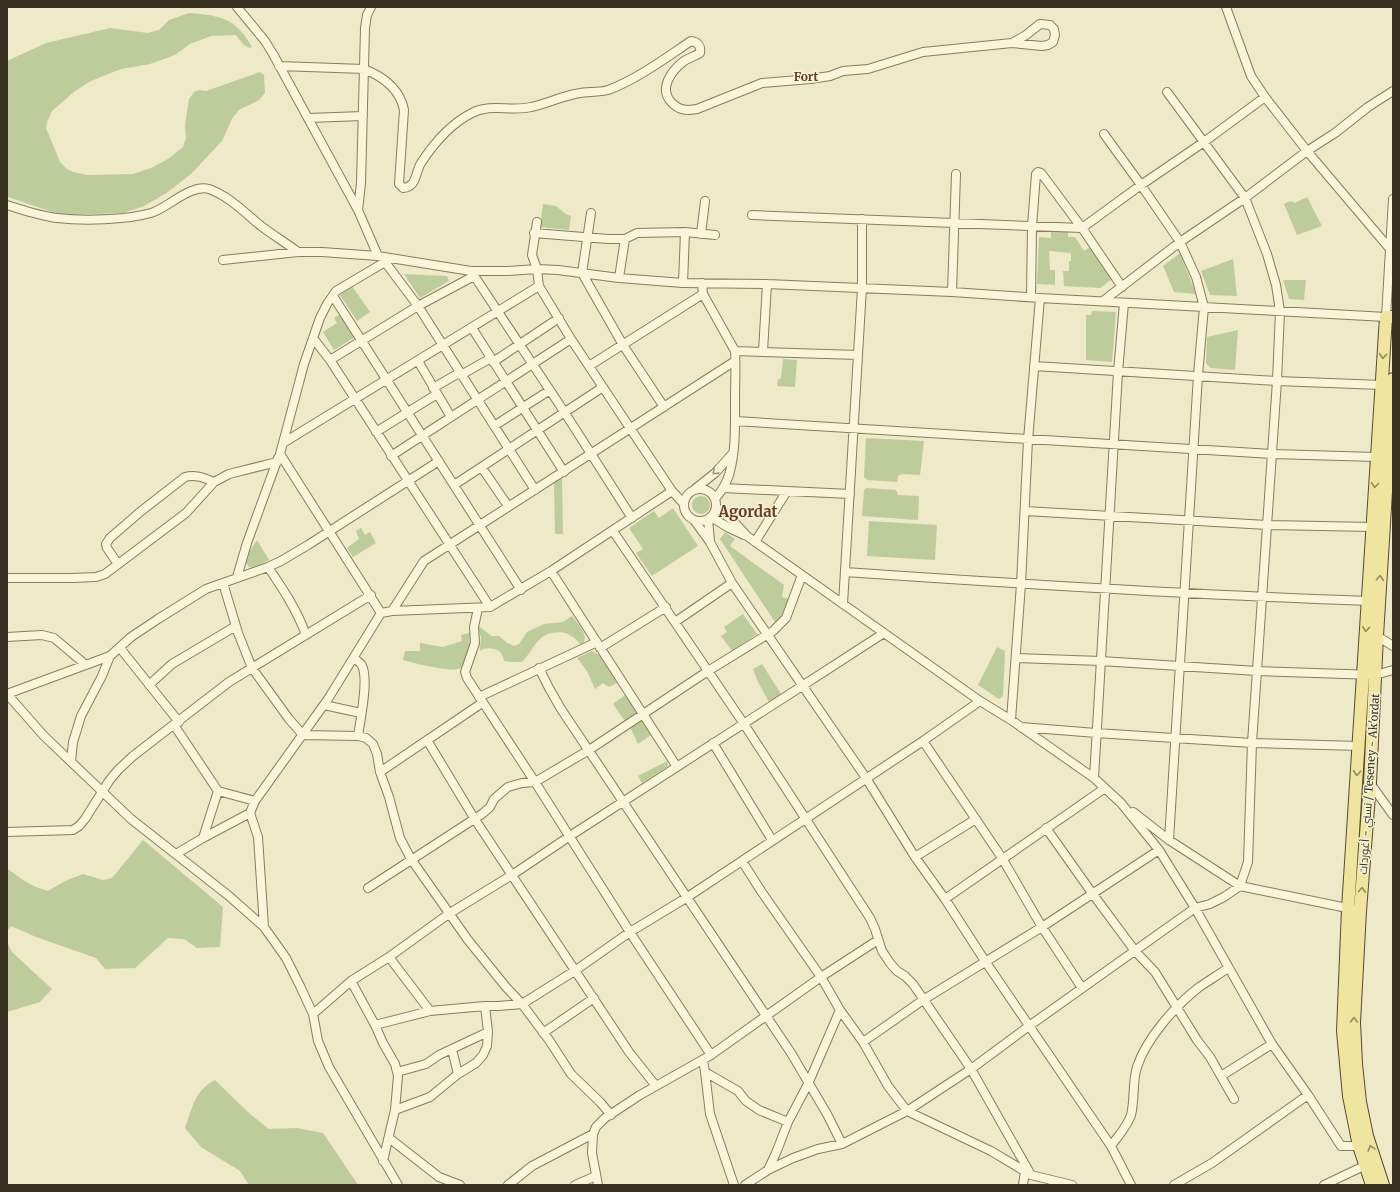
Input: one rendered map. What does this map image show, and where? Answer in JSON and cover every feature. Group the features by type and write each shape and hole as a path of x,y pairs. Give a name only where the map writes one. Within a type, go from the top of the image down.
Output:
{"main road":[{"path":"1372,1185 1359,1146 1349,1096 1343,1031 1354,910 1362,674 1381,385 1389,317"},
{"name":"تسني - أغوردات / Teseney - Ak'ordat","path":"1383,1185 1367,1136 1360,1102 1354,1022 1354,910 1370,783 1377,636 1393,379"}],"street":[{"path":"237,7 265,41 358,210 378,256"},
{"path":"358,210 361,183 365,28 367,15 371,7"},
{"path":"1226,7 1251,76 1265,97 1306,151 1390,249"},
{"path":"279,66 364,70 375,74 394,88 403,104 404,110 399,184 404,188 409,188 414,183 416,171 420,164 441,136 464,117 484,108 526,108 577,93 597,93 609,90 645,70 691,41 696,42 699,45 700,53 684,61 668,79 665,85 668,99 680,110 689,111 762,83 810,79 830,76 844,70 868,69 923,52 1012,43 1048,45 1055,39 1055,32 1050,25 1040,24 1026,35 1012,43"},
{"path":"1103,301 1180,242 1245,198 1306,151 1345,126 1368,107 1393,91"},
{"path":"745,1185 752,1183 768,1170 793,1158 818,1149 842,1144 907,1111 971,1069 1195,908 1210,904 1240,886 1248,862 1252,744 1277,381 1280,311 1276,285 1267,254 1245,198 1167,92"},
{"path":"752,215 1082,228 1141,184 1204,142 1265,97"},
{"path":"308,118 363,116"},
{"path":"1104,134 1141,184 1180,242 1196,277 1204,307 1193,449 1169,840"},
{"path":"1011,720 1034,366 1035,298 1032,226 1036,174 1038,172 1041,173 1082,228 1122,287"},
{"path":"952,292 956,174"},
{"path":"7,205 56,218 82,220 135,216 152,213 198,189 208,189 224,197 240,208 298,252"},
{"path":"223,260 298,252 322,252 378,256 386,260 472,274 537,269 683,283 702,282 767,284 952,292 1035,298 1389,317 1390,249 1393,199"},
{"path":"701,234 705,200"},
{"path":"591,213 582,273 623,345 664,407"},
{"path":"843,604 862,288 862,219"},
{"path":"536,222 532,255 537,269 539,286 571,339 630,428 672,491 684,504"},
{"path":"683,283 685,232"},
{"path":"534,233 608,239 625,239 637,234 685,232 715,235"},
{"path":"619,278 625,239"},
{"path":"237,578 247,543 279,458 304,364 320,318 336,292 386,260"},
{"path":"386,260 418,306 535,490"},
{"path":"330,360 472,274"},
{"path":"472,274 499,312 632,518"},
{"path":"702,282 703,294 735,351 735,421 733,453 728,476 709,518 710,542"},
{"path":"763,351 767,284"},
{"path":"283,443 499,312 539,286"},
{"path":"589,366 703,294"},
{"path":"333,296 521,590"},
{"path":"1094,778 1118,372 1124,303"},
{"path":"376,432 408,412 460,374 492,360 558,318"},
{"path":"472,328 564,472"},
{"path":"313,338 330,360 490,607"},
{"path":"391,456 571,339"},
{"path":"735,351 858,356"},
{"path":"418,361 451,417"},
{"path":"392,611 424,561 735,361"},
{"path":"1034,366 1277,381 1381,385"},
{"path":"454,485 603,387"},
{"path":"494,426 550,390"},
{"path":"735,421 1272,454 1377,457"},
{"path":"733,453 715,473 687,495 684,504 686,514 694,520 710,542 732,582 766,634 866,778 915,857 945,899 985,961 1111,1146 1131,1185"},
{"path":"7,578 96,577 105,574 186,512 214,482 229,474 279,458"},
{"path":"279,458 330,530 381,613"},
{"path":"398,1185 329,1067 318,1041 313,1014 300,986 286,958 264,927 229,896 131,819 31,723 7,694 110,656 132,637 158,618 206,589 268,567 308,545 439,461"},
{"path":"482,468 508,506"},
{"path":"118,564 107,548 106,544 110,538 128,522 185,477 192,475 214,482"},
{"path":"723,488 850,494"},
{"path":"695,489 703,489 710,492 716,503 747,536 755,542 980,701 1011,720 1094,778 1121,803 1169,840 1240,886 1354,910"},
{"path":"264,927 258,837 250,814 255,801 324,705 381,613 392,611 490,607 551,571 672,491"},
{"path":"755,542 787,491"},
{"path":"1025,511 1267,525 1372,528"},
{"path":"694,520 699,521 709,518 747,536"},
{"path":"613,531 744,724 870,918 876,929 882,951 892,967 909,980 971,1069 1028,1173"},
{"path":"268,567 287,595 301,621 306,635"},
{"path":"551,571 677,767"},
{"path":"845,572 1105,589 1368,601"},
{"path":"368,888 490,807 494,799 508,787 522,783 535,782 589,750 708,671 778,627 786,618 802,575"},
{"path":"674,622 732,582"},
{"path":"223,583 236,626 252,668 290,720 303,735 358,736 366,738 374,744 380,772 389,797 400,838 411,859 468,940 506,987 522,1004 571,1074 610,1115"},
{"path":"7,832 73,830 85,819 118,770 133,756 229,682 371,595"},
{"path":"380,772 428,740 481,700 539,668 598,645 666,607"},
{"path":"478,608 474,627 475,643 465,672 467,678 710,1055"},
{"path":"149,685 172,664 236,626"},
{"path":"313,1014 351,981 389,957 450,913 512,875 884,633"},
{"path":"7,637 42,635 54,638 86,665"},
{"path":"1377,636 1393,646"},
{"path":"120,648 176,723 218,791 255,801"},
{"path":"71,761 73,742 81,716 102,676 110,656"},
{"path":"354,658 361,665 363,670 365,686 358,736"},
{"path":"1016,658 1101,661 1257,671 1375,675 1393,670"},
{"path":"539,668 548,688 686,898 791,1053 842,1144"},
{"path":"375,1025 430,1011 522,1004 576,970 630,932 686,898 742,861 923,741 980,701"},
{"path":"324,705 361,713"},
{"path":"1021,727 1096,734 1252,744 1359,746"},
{"path":"428,740 474,818 629,1052 656,1086"},
{"path":"923,741 1002,858 1042,926 1082,988"},
{"path":"713,744 772,840"},
{"path":"1370,783 1393,815"},
{"path":"945,899 1105,788"},
{"path":"202,838 218,791"},
{"path":"1121,803 1159,850 1195,908 1272,1044 1308,1095 1341,1146 1359,1146"},
{"path":"176,854 202,838 250,814"},
{"path":"915,857 976,819"},
{"path":"1046,828 1135,951 1155,972 1234,1099"},
{"path":"863,1042 924,1000 1159,850"},
{"path":"742,861 760,891 821,977 840,1010 863,1042 888,1086 907,1111 991,1151 1028,1173 1072,1185"},
{"path":"598,1185 592,1153 593,1134 596,1127 610,1115 640,1095 703,1060 821,977 878,940"},
{"path":"389,957 430,1011"},
{"path":"1111,1146 1131,1114 1137,1066 1153,1037 1176,1007 1198,989 1228,968"},
{"path":"351,981 375,1025 382,1044 395,1064 398,1076 395,1110 383,1161"},
{"path":"543,1033 594,998"},
{"path":"395,1110 430,1097 458,1074 476,1063 484,1055 487,1046 488,1032 485,1006"},
{"path":"768,1170 788,1122 808,1084 840,1010"},
{"path":"397,1072 426,1064 439,1055 488,1032"},
{"path":"1221,1076 1272,1044"},
{"path":"452,1049 458,1074"},
{"path":"703,1060 706,1072 710,1114 734,1185"},
{"path":"706,1072 738,1091 746,1101 759,1110 788,1122"},
{"path":"1174,1185 1212,1163 1308,1095"},
{"path":"508,1185 532,1166 593,1134"},
{"path":"389,1138 440,1177 460,1185"},
{"path":"1324,1185 1366,1165"},
{"path":"1023,1185 1028,1173"},
{"path":"575,1185 596,1176"}],"green space":[{"path":"189,13 210,15 226,20 239,29 252,47 249,48 243,44 236,35 211,36 190,44 175,55 150,64 121,69 91,81 75,91 52,111 46,128 60,162 67,169 73,172 88,175 133,174 151,168 168,159 183,147 186,138 185,125 189,99 194,92 199,90 206,91 260,72 264,75 265,93 259,100 239,110 233,117 222,141 191,174 165,194 144,206 123,213 67,215 52,212 8,197 7,61 46,43 110,28 148,33 159,30 169,20"},
{"path":"1307,197 1322,226 1297,235 1284,204 1290,201 1295,203"},
{"path":"543,204 556,206 571,216 569,230 540,227"},
{"path":"1051,231 1068,232 1068,237 1075,237 1084,251 1090,247 1112,279 1100,288 1064,286 1063,271 1069,271 1071,253 1049,251 1050,270 1055,270 1055,285 1037,284 1039,237 1051,238"},
{"path":"1180,253 1196,294 1174,292 1163,266"},
{"path":"1233,259 1237,296 1210,295 1201,271"},
{"path":"404,274 447,276 449,281 420,298"},
{"path":"1283,280 1306,280 1304,300 1289,299"},
{"path":"352,286 370,312 357,321 340,295"},
{"path":"1092,311 1116,312 1112,362 1086,360 1086,315 1091,315"},
{"path":"340,314 355,337 334,350 323,332 337,323 334,318"},
{"path":"1238,330 1235,370 1210,368 1206,363 1207,337"},
{"path":"783,359 797,360 795,387 777,386 778,380 781,378"},
{"path":"866,438 924,441 920,475 902,474 898,476 897,482 867,480 864,477"},
{"path":"562,477 563,534 555,534 554,483"},
{"path":"866,488 896,490 898,495 919,496 918,520 862,516 864,490"},
{"path":"701,496 707,499 710,505 707,511 701,514 695,511 692,505 695,499"},
{"path":"673,508 698,546 652,576 636,553 643,549 629,528 654,511 659,518"},
{"path":"869,521 937,525 935,560 867,556"},
{"path":"361,528 365,535 370,532 376,543 353,557 347,548 359,539 356,531"},
{"path":"725,532 735,539 730,546 784,585 782,597 789,599 784,616 775,622 720,539"},
{"path":"257,540 269,560 253,568 249,567 245,561"},
{"path":"743,614 757,634 732,651 721,636 727,632 724,627"},
{"path":"572,616 584,634 585,637 582,645 568,634 556,632 541,638 522,662 504,661 501,653 495,649 487,648 480,651 481,637 477,625 492,636 499,636 507,643 514,646 519,644 527,632 544,624 563,622"},
{"path":"469,633 469,653 465,663 458,669 454,670 440,668 403,660 405,651 420,651 420,643 443,647 462,641 461,635"},
{"path":"997,647 1005,651 1003,696 999,699 978,685"},
{"path":"592,651 601,656 617,683 609,687 603,683 595,689 587,671 577,658"},
{"path":"762,664 781,694 769,702 753,669"},
{"path":"625,695 637,714 625,721 613,704"},
{"path":"642,720 651,735 638,744 630,727"},
{"path":"667,761 667,767 642,783 638,776"},
{"path":"143,840 223,907 220,947 197,948 184,939 168,938 135,968 105,969 96,958 36,937 11,926 7,931 7,868 26,882 48,891 65,881 83,874 103,880 112,878"},
{"path":"7,942 12,952 52,989 40,1002 7,1012"},
{"path":"215,1080 250,1114 269,1129 296,1128 323,1133 358,1185 249,1185 240,1171 201,1147 185,1128 195,1100 208,1084"}],"district":[{"name":"Fort","path":"806,76"},
{"name":"Agordat","path":"748,511"}]}
